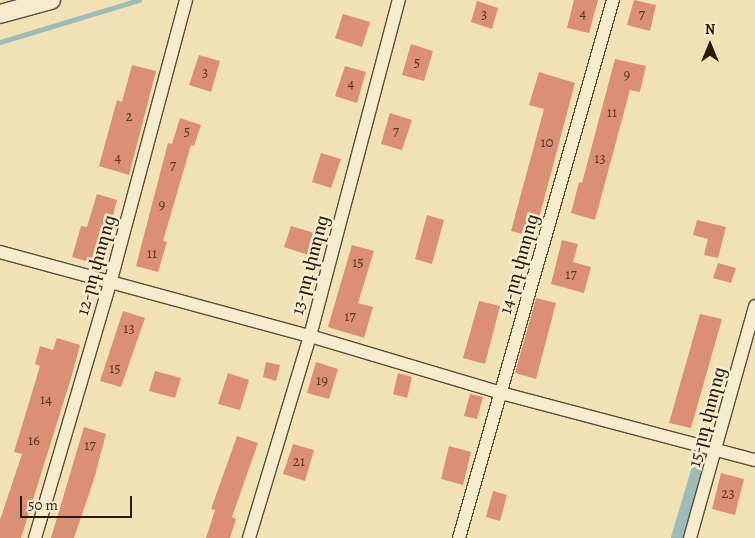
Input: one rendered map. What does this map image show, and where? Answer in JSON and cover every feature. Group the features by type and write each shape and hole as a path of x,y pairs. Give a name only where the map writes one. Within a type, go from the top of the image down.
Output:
{"main road":[{"path":"0,14 51,0"}],"street":[{"name":"12-րդ փողոց","path":"35,538 110,280 186,0"},
{"name":"13-րդ փողոց","path":"249,538 310,336 399,0"},
{"name":"14-րդ փողոց","path":"459,538 613,0"},
{"path":"0,252 110,280 310,336 501,393 717,448 755,460"},
{"name":"15-րդ փողոց","path":"690,538 717,448 755,306"}],"building":[{"path":"574,0 598,0 589,33 567,28"},
{"path":"634,0 656,5 650,31 627,25"},
{"path":"477,1 498,8 492,29 471,22"},
{"path":"343,14 370,22 362,47 335,38"},
{"path":"411,44 433,51 424,81 402,75"},
{"path":"199,55 220,61 211,92 189,85"},
{"path":"615,59 646,66 640,92 630,90 595,220 571,213 579,182 582,183"},
{"path":"132,65 156,71 129,175 99,166 117,100 122,102"},
{"path":"345,66 366,72 357,103 335,96"},
{"path":"539,72 575,83 534,237 511,231 544,109 529,105"},
{"path":"390,113 412,120 402,150 381,144"},
{"path":"180,118 201,125 194,146 191,145 163,241 167,242 158,272 136,266 168,143 172,144"},
{"path":"321,153 341,159 331,188 312,182"},
{"path":"97,194 117,200 100,265 72,257 81,226 87,227"},
{"path":"427,215 444,220 432,264 415,259"},
{"path":"697,220 726,227 718,258 704,255 708,239 693,235"},
{"path":"291,226 321,235 314,257 284,247"},
{"path":"562,240 578,244 573,262 591,267 584,293 551,284"},
{"path":"352,245 374,251 358,303 373,307 364,338 328,327"},
{"path":"718,263 736,268 731,283 713,278"},
{"path":"536,298 556,303 536,379 515,373"},
{"path":"479,301 500,306 485,364 463,358"},
{"path":"123,311 145,318 121,387 100,381"},
{"path":"700,314 722,319 691,428 669,423"},
{"path":"57,338 80,345 72,375 21,538 0,538 0,520 22,454 14,452 40,366 35,364 40,346 53,350"},
{"path":"266,362 280,365 276,381 263,377"},
{"path":"316,362 338,369 329,399 307,393"},
{"path":"155,371 181,378 175,398 149,391"},
{"path":"228,373 249,380 240,410 218,404"},
{"path":"398,373 412,377 407,398 393,394"},
{"path":"470,394 483,397 477,419 464,416"},
{"path":"84,427 106,434 94,479 74,538 51,538"},
{"path":"237,436 258,443 232,517 236,519 230,538 206,538 215,510 211,509"},
{"path":"293,444 314,450 305,481 283,474"},
{"path":"449,446 471,452 463,485 441,479"},
{"path":"721,473 744,479 735,515 712,509"},
{"path":"493,491 507,495 500,521 486,517"}],"waterway":[{"path":"0,42 139,0"},
{"path":"679,538 704,454"}]}
